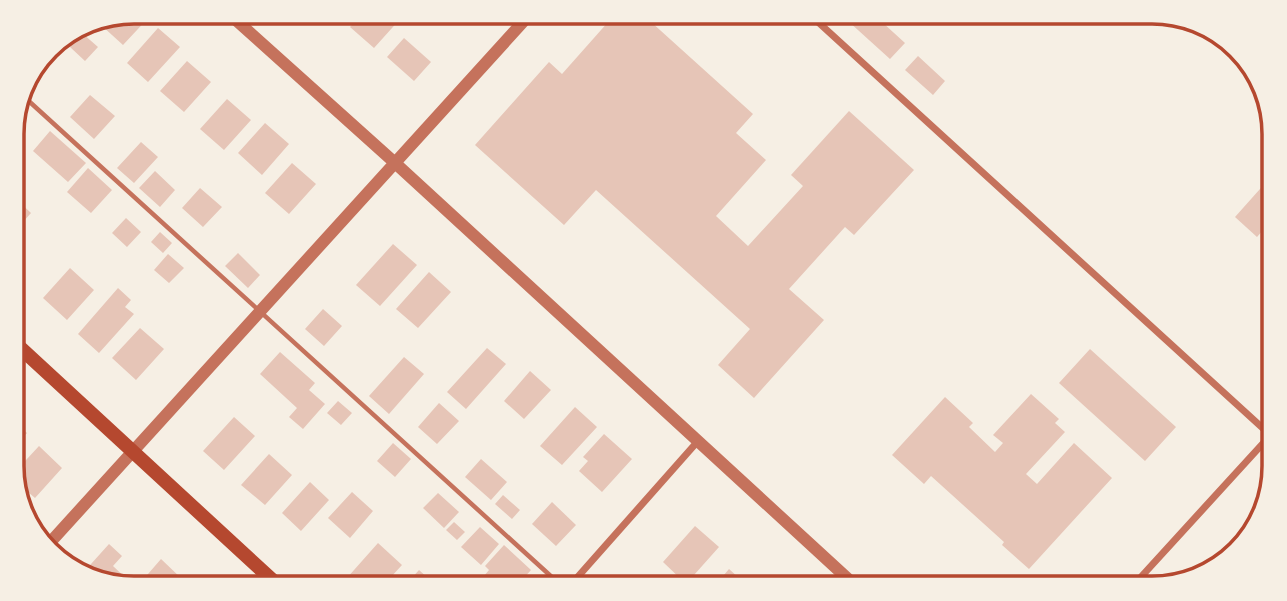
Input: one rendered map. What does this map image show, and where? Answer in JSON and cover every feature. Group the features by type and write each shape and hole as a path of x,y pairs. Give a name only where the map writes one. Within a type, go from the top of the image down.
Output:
{"main road":[{"path":"24,351 268,576"}],"street":[{"path":"240,24 845,576"},
{"path":"53,540 517,24"},
{"path":"820,24 1262,427"},
{"path":"578,576 698,441"},
{"path":"1141,576 1262,444"}],"lane":[{"path":"30,101 552,576"}],"building":[{"path":"143,24 123,45 106,29"},
{"path":"353,24 396,24 374,48 350,27"},
{"path":"606,24 653,24 753,114 736,133 766,160 716,216 748,246 803,186 791,175 849,111 914,170 854,235 845,227 789,289 824,320 754,398 718,365 750,329 596,190 564,225 475,145 549,62 562,74"},
{"path":"851,24 884,24 905,43 890,59"},
{"path":"158,28 180,47 148,82 127,63"},
{"path":"86,36 98,47 85,61 70,47"},
{"path":"404,38 431,62 414,81 387,57"},
{"path":"918,56 945,81 933,95 905,70"},
{"path":"187,61 211,82 184,112 160,91"},
{"path":"90,95 115,116 94,139 70,117"},
{"path":"227,99 251,120 224,150 200,129"},
{"path":"265,123 289,144 262,175 238,153"},
{"path":"50,131 86,163 68,182 33,151"},
{"path":"141,142 158,157 134,183 117,168"},
{"path":"292,163 316,184 289,214 265,193"},
{"path":"88,168 112,190 91,213 67,192"},
{"path":"155,171 175,190 160,207 139,188"},
{"path":"1262,187 1262,231 1257,237 1235,217"},
{"path":"200,188 222,207 203,227 182,208"},
{"path":"25,207 31,213 25,220"},
{"path":"126,218 141,232 127,247 112,233"},
{"path":"160,232 172,243 163,253 151,242"},
{"path":"393,244 417,265 380,306 356,285"},
{"path":"238,253 260,275 248,288 225,266"},
{"path":"168,254 184,268 169,283 154,270"},
{"path":"70,268 94,290 67,320 43,298"},
{"path":"429,272 451,292 418,328 396,309"},
{"path":"118,288 131,300 125,307 134,314 99,353 78,334"},
{"path":"323,309 342,326 324,346 305,329"},
{"path":"140,328 164,349 136,380 112,358"},
{"path":"487,348 506,364 466,409 447,392"},
{"path":"1090,349 1176,427 1145,461 1059,383"},
{"path":"280,352 315,383 309,390 325,404 303,429 289,417 297,408 260,374"},
{"path":"404,357 424,374 389,414 369,396"},
{"path":"530,371 551,390 524,419 504,401"},
{"path":"1031,394 1059,419 1055,423 1065,432 1026,474 1037,484 1074,443 1112,478 1029,569 1002,545 1004,542 931,476 924,484 892,455 945,397 973,423 969,427 995,452 1003,443 993,435"},
{"path":"338,401 352,413 341,425 327,413"},
{"path":"439,403 459,421 437,444 418,427"},
{"path":"575,407 597,427 562,465 540,446"},
{"path":"234,417 255,436 224,470 203,451"},
{"path":"604,434 632,459 602,492 579,471 588,461 583,457"},
{"path":"393,443 411,459 395,477 377,461"},
{"path":"39,446 62,468 35,498 27,491 24,462"},
{"path":"269,454 292,475 265,505 241,485"},
{"path":"481,459 507,482 491,500 465,477"},
{"path":"310,482 329,500 301,531 282,513"},
{"path":"352,492 373,511 350,538 328,518"},
{"path":"438,493 459,512 444,528 423,508"},
{"path":"503,495 520,510 512,519 495,504"},
{"path":"552,502 576,525 556,546 532,524"},
{"path":"454,522 465,532 457,540 446,530"},
{"path":"695,526 719,547 693,576 678,576 663,562"},
{"path":"480,527 499,544 481,565 461,547"},
{"path":"378,543 402,565 392,576 349,576"},
{"path":"109,544 122,556 113,566 122,575 89,566"},
{"path":"504,545 531,570 526,576 484,576 489,570 485,566"},
{"path":"161,559 179,576 146,576"},
{"path":"729,569 737,576 723,576"},
{"path":"419,570 426,576 414,576"}]}
